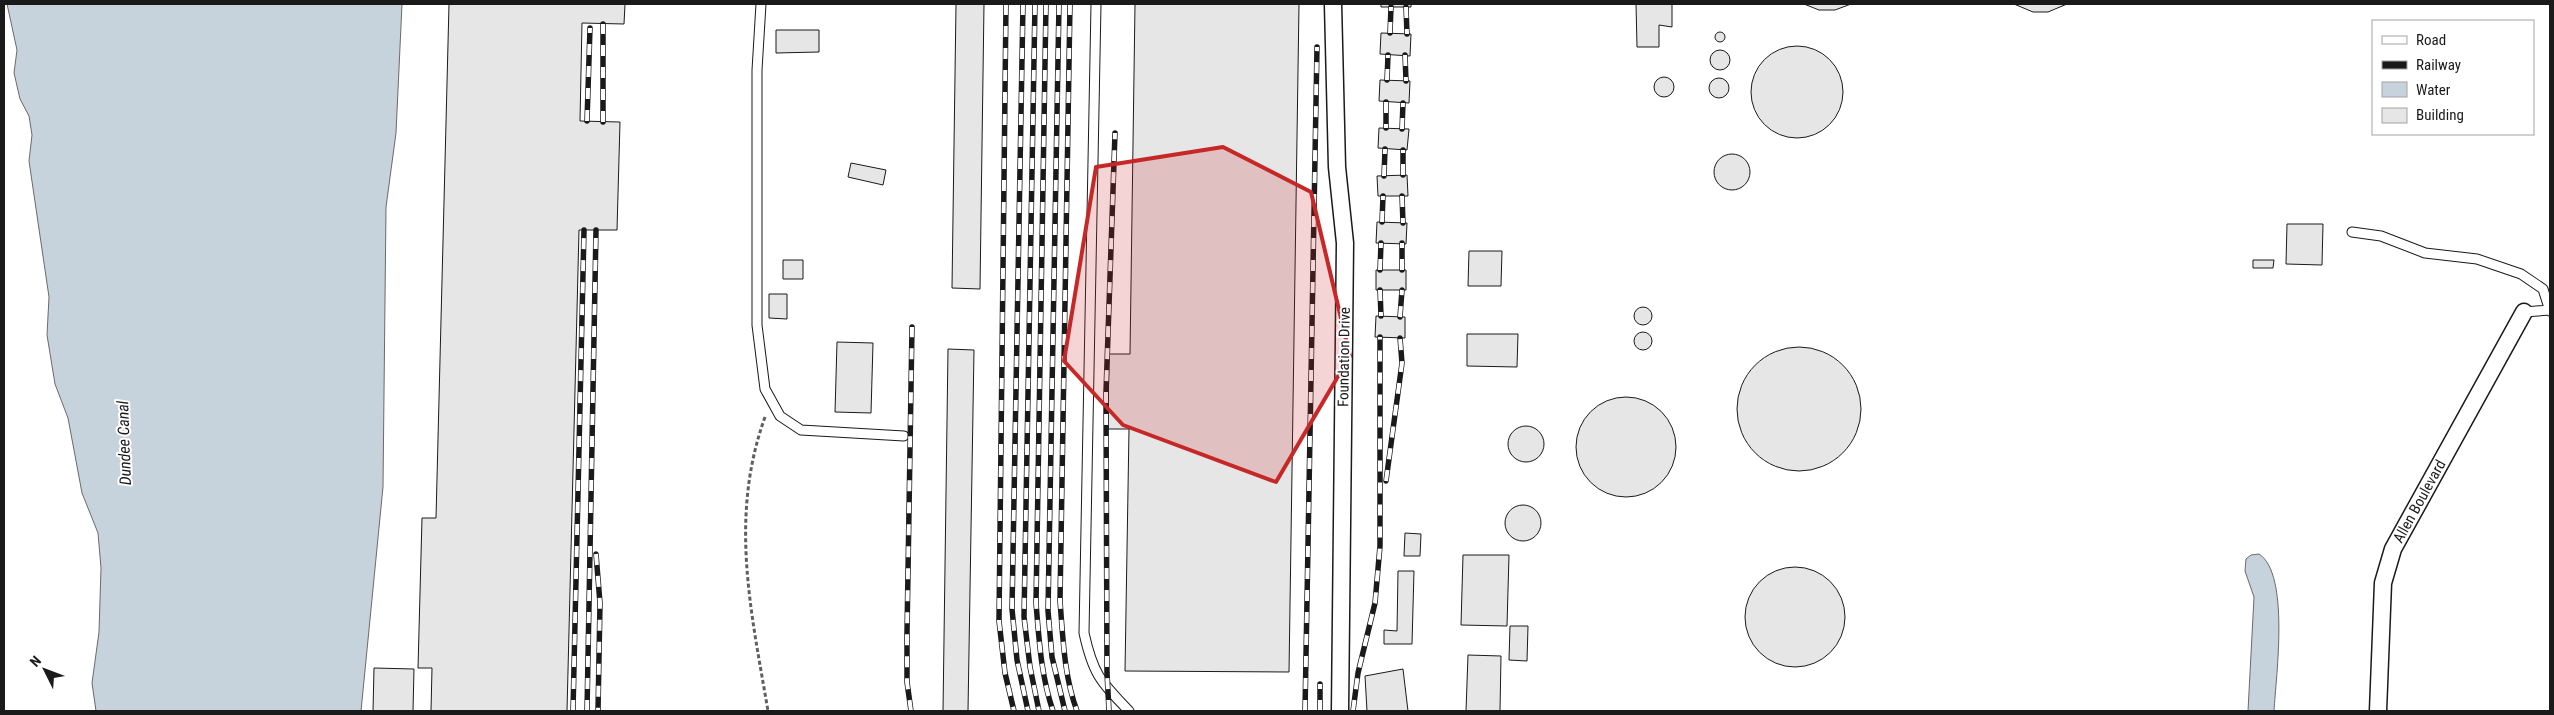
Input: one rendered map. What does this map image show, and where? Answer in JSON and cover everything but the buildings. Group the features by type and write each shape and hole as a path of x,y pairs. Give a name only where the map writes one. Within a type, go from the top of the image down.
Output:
{"street":[{"name":"Foundation Drive","path":"1333,4 1337,167 1345,243 1340,711"},
{"name":"Allen Boulevard","path":"2378,711 2383,583 2393,549 2524,312"}],"lane":[{"path":"761,4 757,70 757,325 765,390 780,416 802,430 904,436"},
{"path":"1096,4 1084,633 1090,661 1100,682 1129,711"},
{"path":"2352,232 2381,236 2425,254 2477,259 2521,274 2543,289 2550,310 2524,312"}],"path":[{"path":"768,711 751,613 744,543 748,494 757,440 771,400"}],"highlighted area":[{"path":"1223,147 1311,192 1350,356 1276,482 1123,425 1064,361 1096,167"}],"water":[{"name":"Dundee Canal","path":"7,4 402,4 396,133 386,207 383,487 361,711 96,711 92,683 99,632 101,568 98,533 82,493 68,418 55,384 47,335 49,297 29,161 32,135 29,116 20,99 14,73 17,50"},
{"path":"2259,554 2269,565 2275,582 2278,603 2279,627 2274,711 2248,711 2254,597 2245,571 2246,559 2251,555"}],"railway":[{"path":"1006,4 999,621 1005,673 1014,711"},
{"path":"1023,4 1012,609 1017,660 1028,711"},
{"path":"1035,4 1024,617 1030,667 1039,711"},
{"path":"1046,4 1036,603 1043,671 1053,711"},
{"path":"1059,4 1048,611 1052,657 1065,711"},
{"path":"1070,4 1060,601 1063,643 1069,684 1077,711"},
{"path":"1390,33 1391,7"},
{"path":"1406,7 1407,34"},
{"path":"603,24 603,122"},
{"path":"587,121 590,28"},
{"path":"1305,711 1317,47"},
{"path":"1387,80 1388,55"},
{"path":"1405,55 1406,81"},
{"path":"1386,102 1386,128"},
{"path":"1402,129 1403,103"},
{"path":"1109,711 1107,673 1106,392 1115,133"},
{"path":"1384,176 1385,149"},
{"path":"1403,150 1403,175"},
{"path":"1382,222 1383,196"},
{"path":"1402,196 1403,223"},
{"path":"573,711 584,230"},
{"path":"587,711 596,230"},
{"path":"1380,270 1381,243"},
{"path":"1402,243 1402,270"},
{"path":"1380,290 1381,316"},
{"path":"1400,317 1402,290"},
{"path":"911,711 907,682 907,633 912,327"},
{"path":"1353,711 1358,673 1375,603 1380,546 1380,337"},
{"path":"1386,481 1402,363 1400,338"},
{"path":"596,554 600,603 598,711"},
{"path":"1320,684 1320,711"}]}
